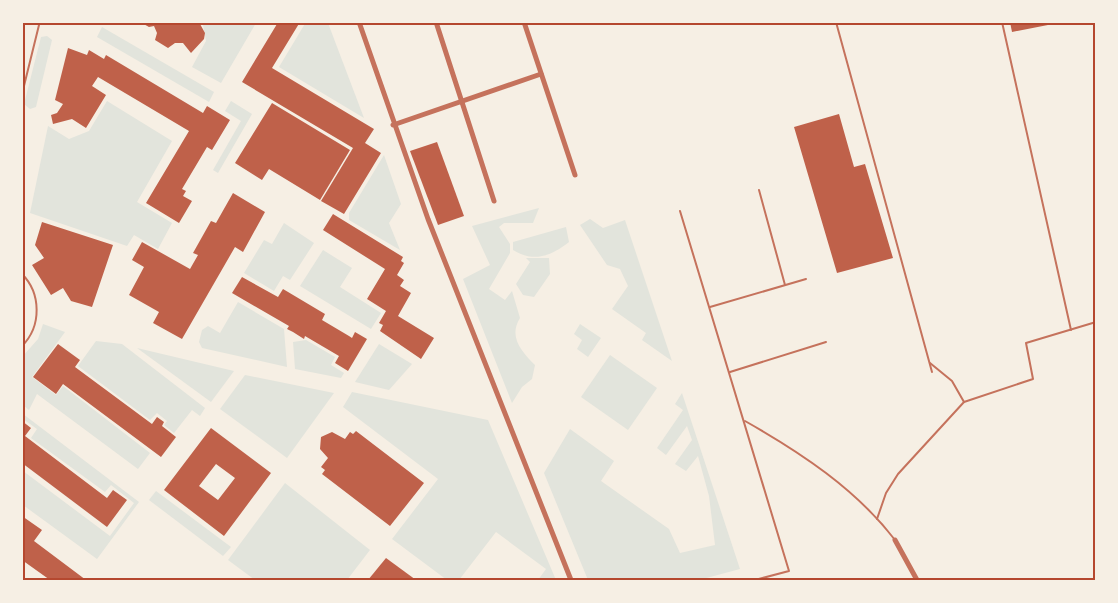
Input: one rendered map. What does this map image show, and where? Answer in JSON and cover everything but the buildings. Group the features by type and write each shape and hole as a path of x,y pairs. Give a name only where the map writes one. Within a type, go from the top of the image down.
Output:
{"street":[{"path":"359,22 393,125 491,382 572,580"},
{"path":"436,22 494,201"},
{"path":"524,22 575,175"},
{"path":"393,125 541,74"},
{"path":"895,540 917,580"}],"lane":[{"path":"22,94 39,25 37,22"},
{"path":"836,22 874,153 932,372 930,363 952,381 964,402"},
{"path":"1002,22 1071,330"},
{"path":"759,190 785,285"},
{"path":"680,211 789,571 756,580"},
{"path":"22,274 33,288 37,303 33,331 22,346"},
{"path":"710,307 806,279"},
{"path":"877,519 886,493 898,474 964,402 1033,379 1026,343 1095,322"},
{"path":"730,372 826,342"},
{"path":"745,421 804,455 877,519 895,540"}],"shaded area":[{"path":"209,22 256,23 221,83 192,67 206,41 203,25"},
{"path":"306,22 328,23 364,118 279,67"},
{"path":"102,27 214,92 209,102 97,37"},
{"path":"47,36 52,40 36,107 30,109 24,104 41,37"},
{"path":"107,101 172,141 137,202 172,223 158,249 134,235 127,246 30,213 48,126 69,139 89,131"},
{"path":"231,101 252,114 218,173 213,170 241,121 225,111"},
{"path":"384,155 401,204 389,223 400,250 349,220 349,213"},
{"path":"539,208 533,223 504,223 499,227 510,244 510,253 489,289 505,300 512,291 520,318 515,332 516,338 525,355 535,365 532,379 522,387 512,403 463,279 490,265 472,226"},
{"path":"590,219 603,228 625,220 672,361 642,340 646,333 612,309 628,286 620,269 607,265 580,225"},
{"path":"284,223 314,243 290,280 283,276 274,291 244,273 264,240 272,244"},
{"path":"566,227 569,242 556,251 535,257 513,250 513,242"},
{"path":"323,250 352,268 340,287 381,313 371,329 300,286"},
{"path":"526,258 549,258 550,274 534,297 523,295 516,284 530,262"},
{"path":"238,302 284,329 287,367 202,348 199,342 202,330 208,326 220,333"},
{"path":"43,324 65,332 32,377 56,395 63,386 150,453 138,469 37,394 29,410 23,405 23,356 38,339"},
{"path":"580,324 601,338 588,357 577,349 582,340 574,334"},
{"path":"306,340 335,357 331,365 344,373 341,378 295,369 293,342"},
{"path":"96,341 122,344 205,408 200,416 192,410 174,433 164,425 167,421 157,413 150,420 78,366"},
{"path":"379,344 412,364 389,390 355,382"},
{"path":"137,348 234,371 211,402"},
{"path":"610,355 657,388 628,430 581,397"},
{"path":"245,375 334,393 287,458 220,409"},
{"path":"352,392 488,420 556,580 538,580 546,569 496,532 459,580 447,580 392,539 438,479 343,407"},
{"path":"682,393 740,569 699,580 588,580 544,473 570,429 614,461 601,481 669,529 680,553 715,545 709,496 698,456 686,471 675,464 692,440 687,426 666,455 657,448 683,410 675,404"},
{"path":"23,414 139,502 97,559 23,505 23,471 110,536 134,503 111,485 105,492 31,438 37,429 23,419"},
{"path":"285,483 370,550 347,580 255,580 228,560"},
{"path":"156,491 231,547 223,556 149,500"}]}
